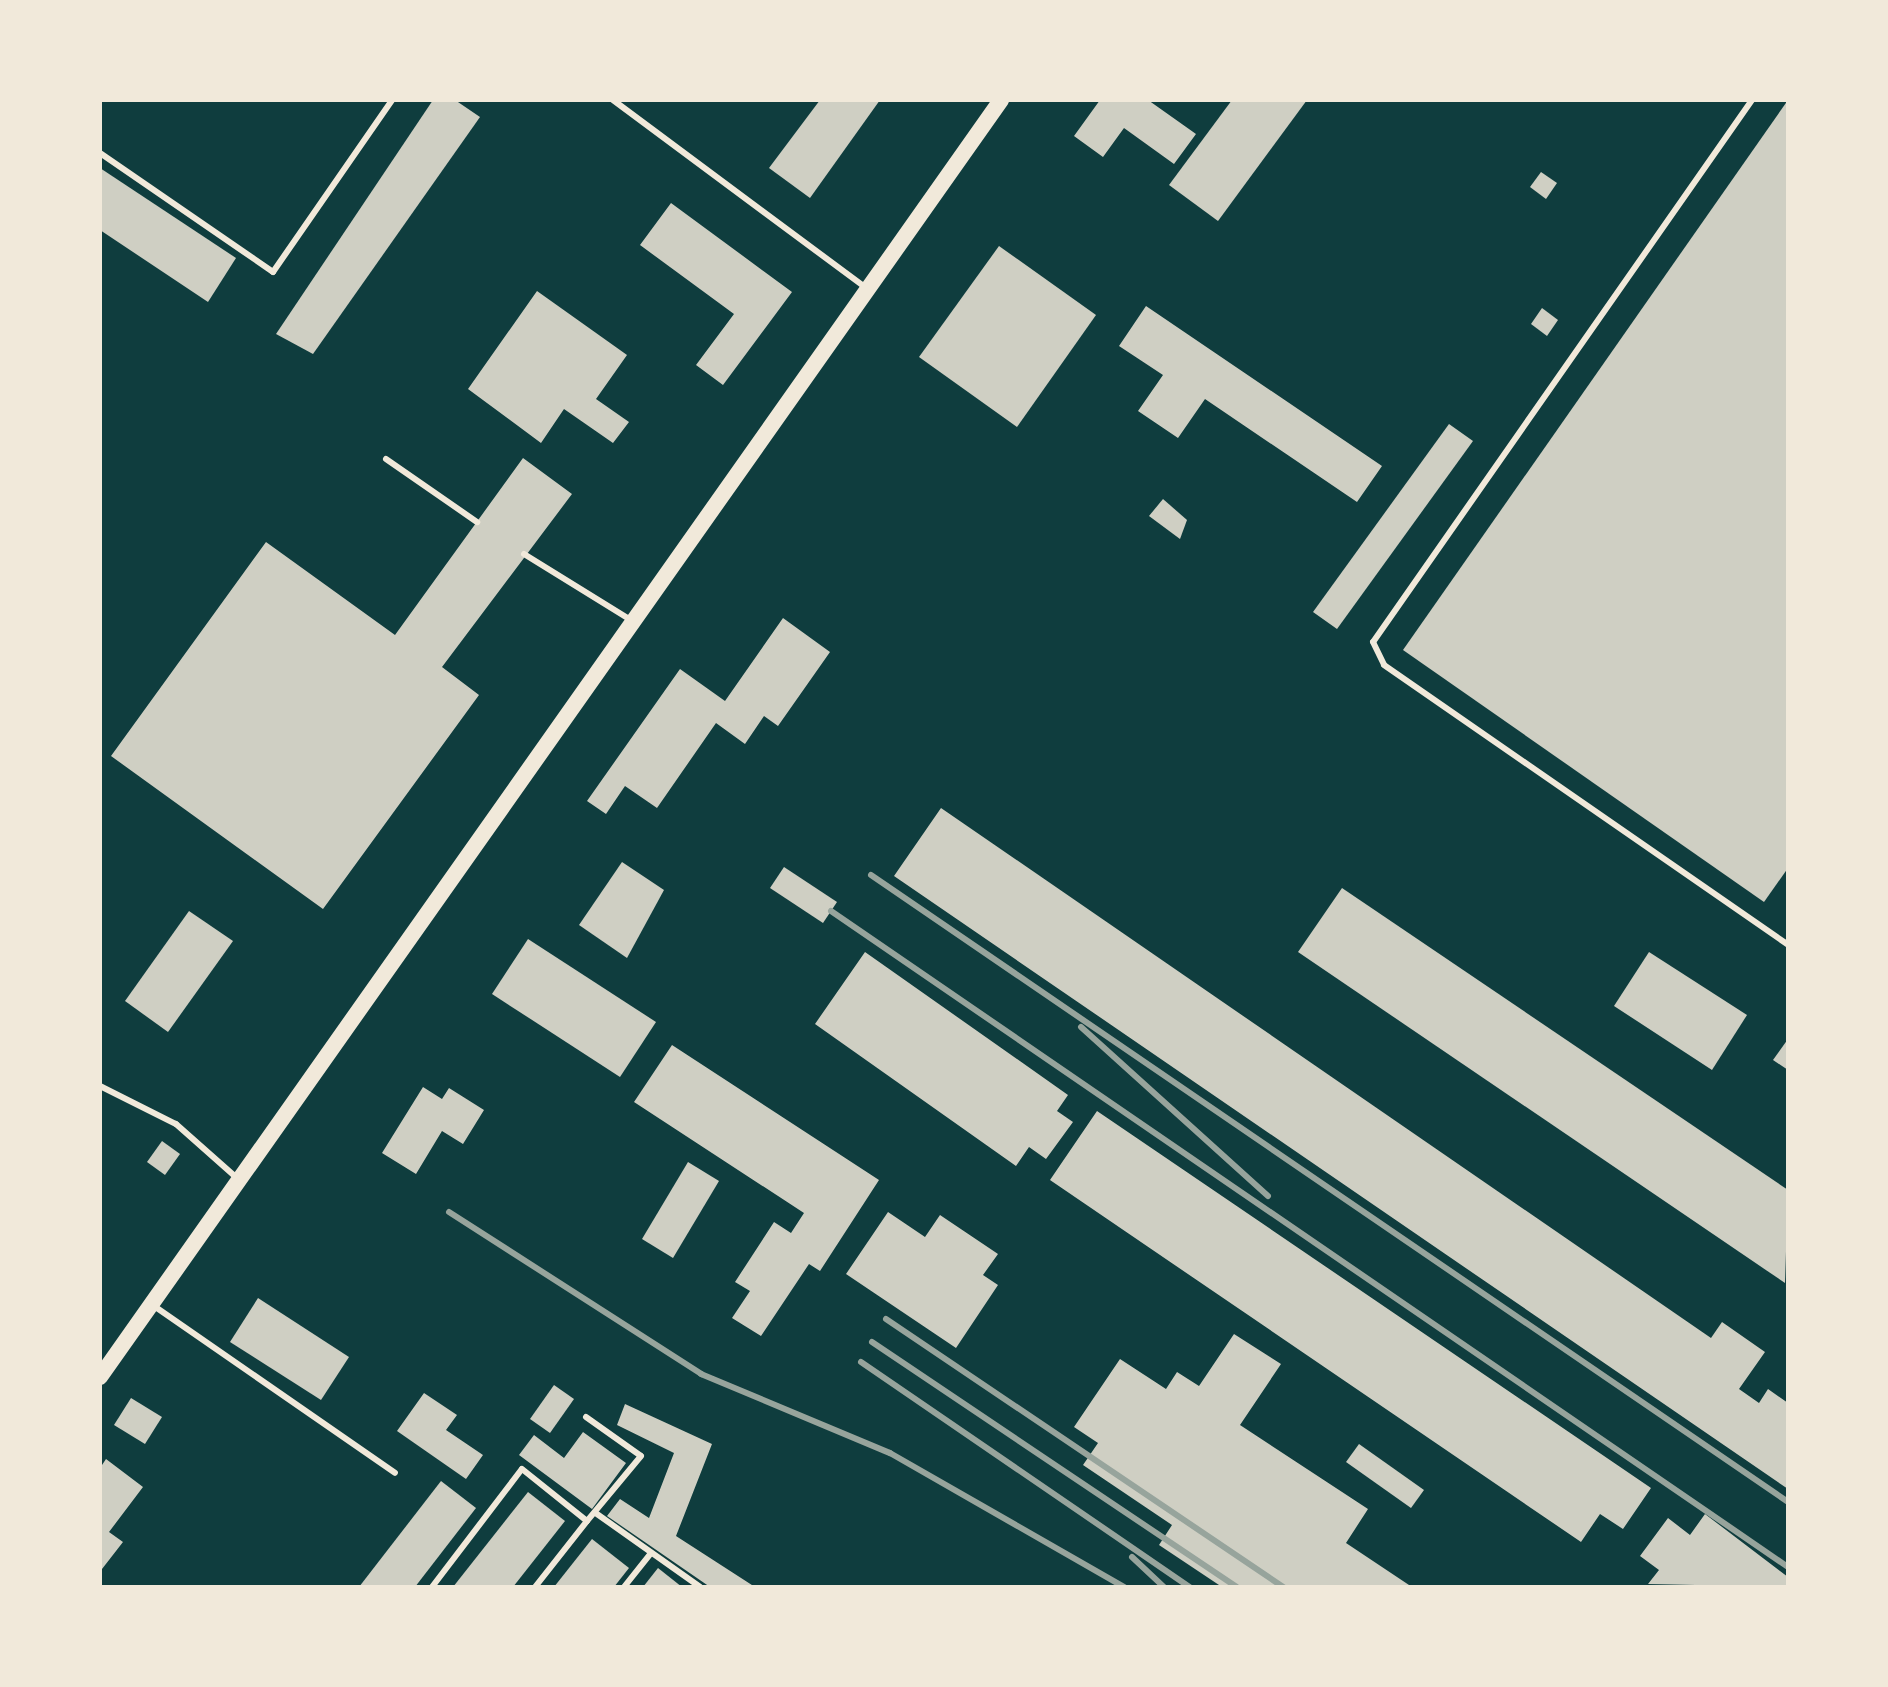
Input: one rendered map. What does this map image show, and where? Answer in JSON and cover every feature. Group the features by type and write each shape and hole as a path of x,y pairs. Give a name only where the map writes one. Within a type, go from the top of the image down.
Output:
{"main road":[{"path":"100,1377 865,287 999,101"}],"lane":[{"path":"100,153 273,272 392,100"},
{"path":"613,100 865,287"},
{"path":"1752,100 1373,642 1384,665 1788,945"},
{"path":"386,459 477,522"},
{"path":"524,554 631,620"},
{"path":"100,1086 176,1124 238,1179"},
{"path":"151,1304 395,1473"},
{"path":"535,1587 641,1456 586,1417"},
{"path":"432,1587 522,1469 587,1521"},
{"path":"597,1514 700,1587"},
{"path":"624,1587 651,1553"}],"building":[{"path":"433,100 455,100 480,117 313,354 276,334"},
{"path":"820,100 880,100 810,198 769,168"},
{"path":"1100,100 1148,100 1196,134 1174,164 1124,128 1103,157 1074,136"},
{"path":"1232,100 1307,100 1218,221 1169,185"},
{"path":"1788,100 1788,868 1764,902 1403,650"},
{"path":"100,168 236,258 208,302 100,230"},
{"path":"1541,172 1557,183 1546,199 1530,187"},
{"path":"671,203 792,292 723,385 696,365 734,314 640,245"},
{"path":"999,246 1096,315 1017,427 919,357"},
{"path":"537,291 627,355 596,399 629,422 613,443 564,409 541,443 468,389"},
{"path":"1146,306 1382,466 1357,502 1205,399 1178,438 1138,411 1163,375 1119,346"},
{"path":"1542,308 1558,320 1547,336 1531,324"},
{"path":"1449,424 1473,441 1337,629 1313,612"},
{"path":"523,458 572,494 442,667 479,695 323,909 111,756 266,542 395,635"},
{"path":"1163,499 1187,520 1180,539 1149,516"},
{"path":"783,618 830,652 778,726 764,716 745,744 716,723 657,808 625,786 606,814 587,801 680,669 725,701"},
{"path":"941,808 1711,1338 1722,1322 1765,1352 1739,1389 1759,1403 1768,1389 1788,1403 1788,1489 894,876"},
{"path":"622,862 664,890 627,958 579,925"},
{"path":"784,867 837,902 823,923 770,888"},
{"path":"1342,888 1788,1190 1785,1283 1298,952"},
{"path":"189,911 233,941 168,1032 125,1001"},
{"path":"528,939 656,1022 620,1077 492,994"},
{"path":"865,952 1068,1095 1057,1111 1073,1122 1046,1159 1029,1147 1016,1166 815,1024"},
{"path":"1649,952 1747,1015 1712,1070 1614,1006"},
{"path":"1788,1039 1788,1070 1773,1060"},
{"path":"672,1045 879,1180 820,1271 809,1264 761,1336 732,1318 750,1291 735,1282 774,1222 791,1233 804,1213 634,1102"},
{"path":"423,1087 442,1099 449,1088 484,1110 463,1144 442,1131 416,1174 382,1153"},
{"path":"1097,1111 1651,1488 1623,1529 1600,1514 1581,1542 1050,1180"},
{"path":"162,1141 180,1154 165,1175 147,1162"},
{"path":"688,1162 719,1181 673,1258 642,1239"},
{"path":"888,1212 925,1237 940,1215 998,1254 983,1275 998,1285 956,1348 846,1274"},
{"path":"258,1298 349,1357 321,1400 230,1342"},
{"path":"1234,1334 1281,1364 1240,1425 1368,1509 1346,1543 1412,1587 1222,1587 1159,1545 1172,1525 1083,1465 1098,1443 1074,1427 1120,1359 1166,1389 1177,1372 1199,1386"},
{"path":"554,1385 574,1399 550,1433 530,1419"},
{"path":"424,1393 457,1415 446,1430 483,1455 466,1479 397,1431"},
{"path":"131,1398 162,1417 145,1444 114,1425"},
{"path":"625,1404 712,1444 676,1536 755,1587 710,1587 607,1516 620,1499 649,1518 674,1453 617,1425"},
{"path":"583,1432 626,1463 592,1509 519,1455 534,1435 564,1458"},
{"path":"1359,1444 1424,1490 1411,1508 1346,1462"},
{"path":"106,1459 143,1487 109,1532 123,1542 102,1569 100,1468"},
{"path":"441,1481 476,1508 415,1587 359,1587"},
{"path":"528,1492 565,1521 513,1587 453,1587"},
{"path":"1705,1514 1788,1577 1788,1587 1648,1584 1659,1570 1640,1556 1668,1518 1690,1535"},
{"path":"592,1539 629,1568 614,1587 554,1587"},
{"path":"658,1568 682,1587 643,1587"}],"railway":[{"path":"871,875 1788,1502"},
{"path":"831,911 1788,1567"},
{"path":"1081,1027 1268,1196"},
{"path":"449,1212 701,1374 890,1453 1124,1587"},
{"path":"886,1319 1284,1587"},
{"path":"872,1342 1236,1587"},
{"path":"861,1362 1190,1587"},
{"path":"1132,1557 1164,1587"}]}
